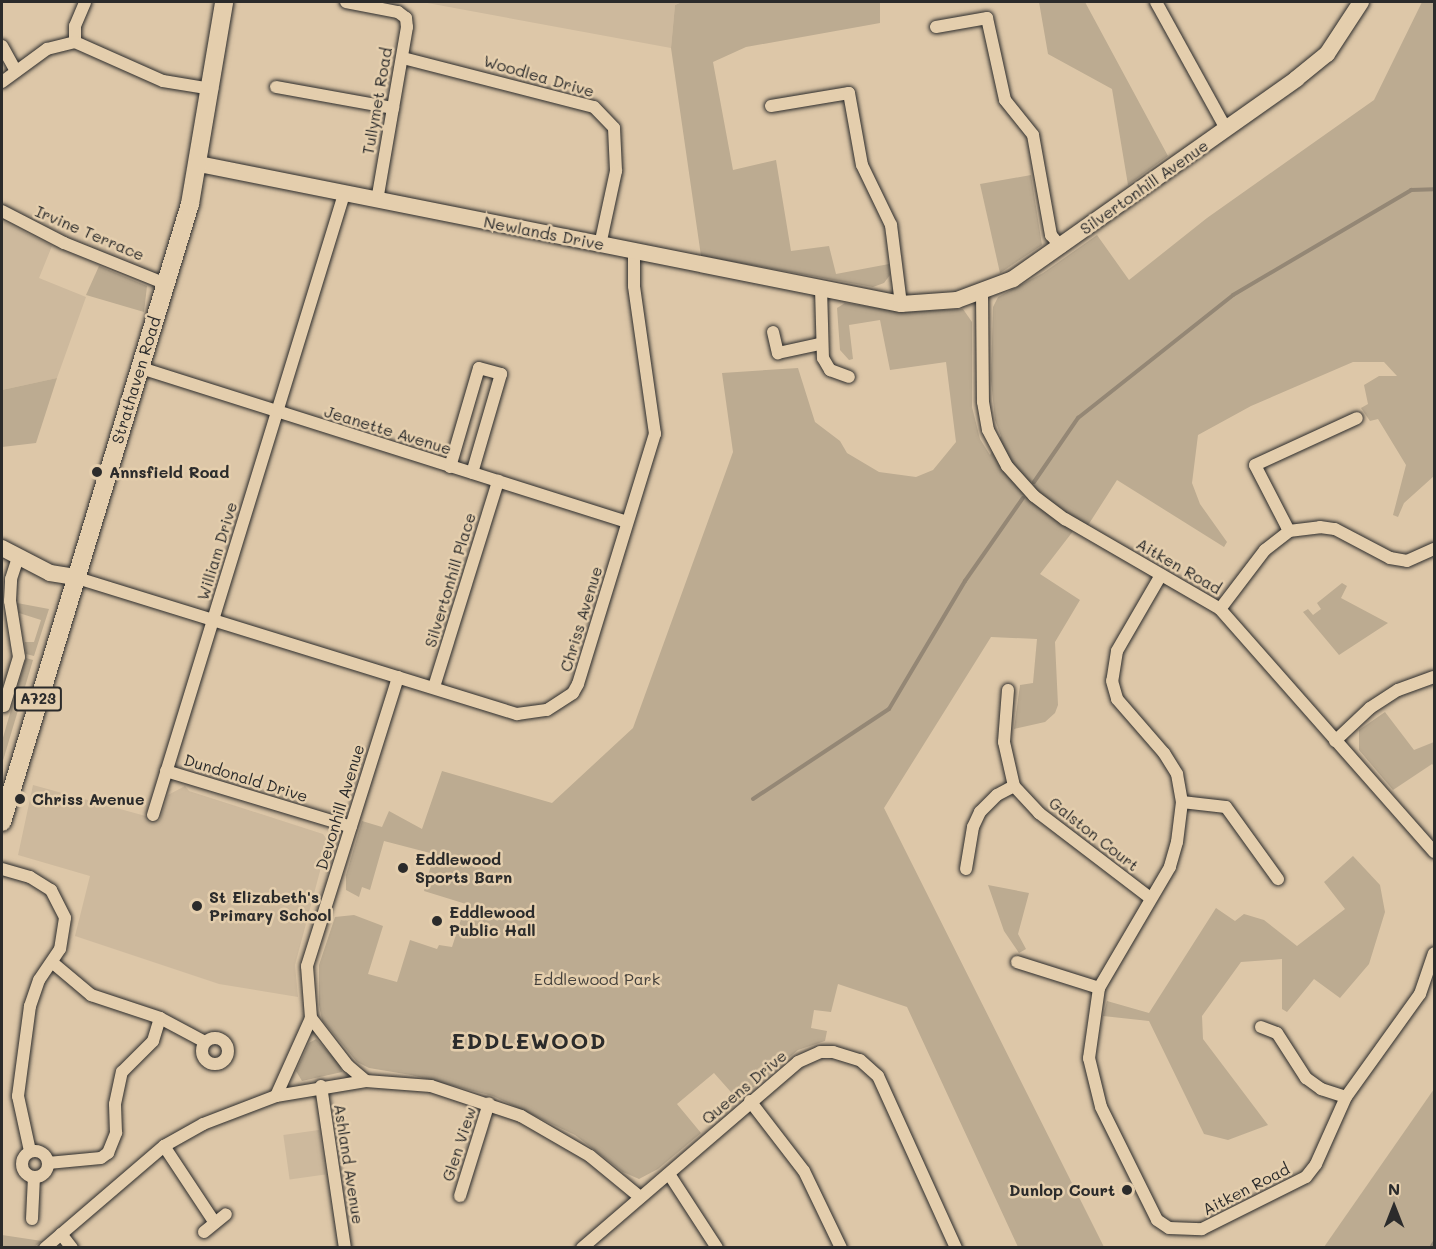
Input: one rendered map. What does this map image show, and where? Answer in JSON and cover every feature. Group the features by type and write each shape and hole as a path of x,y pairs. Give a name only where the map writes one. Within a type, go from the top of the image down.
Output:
{"main road":[{"name":"Strathaven Road","path":"2,822 74,576 141,368 199,164 224,2"}],"street":[{"path":"75,42 75,26 85,2"},
{"name":"Tullymet Road","path":"346,2 398,12 406,18 403,58 377,200"},
{"path":"1156,2 1226,129"},
{"name":"Silvertonhill Avenue","path":"895,303 957,300 1013,279 1226,129 1327,54 1361,2"},
{"path":"936,27 987,18 1005,100 1033,135 1051,235 1061,246"},
{"path":"2,82 47,49 75,42 163,81 212,89"},
{"path":"2,46 16,71"},
{"name":"Woodlea Drive","path":"403,58 594,107 614,128 616,171 600,245"},
{"path":"276,87 393,108"},
{"path":"771,106 849,93 862,165 891,225 895,303"},
{"name":"Newlands Drive","path":"199,164 895,303"},
{"name":"William Drive","path":"153,815 344,194"},
{"name":"Irvine Terrace","path":"2,211 64,243 166,284"},
{"name":"Chriss Avenue","path":"74,576 528,715 547,710 573,693 655,434 634,286 634,251"},
{"path":"821,288 820,344 830,370 849,377"},
{"name":"Aitken Road","path":"982,292 983,402 988,430 1007,466 1034,496 1059,515 1220,609 1434,852"},
{"path":"773,332 778,353 820,344"},
{"name":"Jeanette Avenue","path":"141,368 277,413 627,522"},
{"path":"450,466 479,368 501,374 472,473"},
{"path":"1289,531 1255,465 1357,418"},
{"name":"Silvertonhill Place","path":"434,687 498,481"},
{"path":"1220,609 1265,550 1289,531 1311,527 1335,530 1390,558 1407,561 1434,549"},
{"path":"2,548 50,573 74,576"},
{"path":"4,705 19,657 10,601 11,579 18,558"},
{"path":"1161,575 1117,651 1113,681 1117,699 1164,753 1177,774 1182,802 1226,807 1278,879"},
{"name":"Devonhill Avenue","path":"276,1095 311,1018 307,966 398,677"},
{"path":"1335,741 1370,708 1398,690 1434,677"},
{"name":"Galston Court","path":"1008,690 1004,742 1014,786 1039,813 1149,897"},
{"name":"Dundonald Drive","path":"166,771 351,827"},
{"path":"966,869 973,826 980,812 997,795 1014,786"},
{"name":"Aitken Road","path":"1182,802 1170,867 1149,897 1099,988 1091,1031 1092,1084 1148,1208 1168,1228 1202,1229 1306,1177 1316,1164 1346,1097 1420,994 1434,953"},
{"path":"2,869 40,883 60,902 65,936 53,963 33,992 18,1096 30,1151"},
{"path":"1017,962 1099,988"},
{"path":"53,963 91,995 160,1018 205,1042"},
{"path":"48,1163 101,1158 108,1153 116,1133 115,1104 122,1072 153,1041 160,1018"},
{"path":"311,1018 348,1066 366,1081"},
{"path":"1261,1027 1277,1033 1306,1078 1321,1089 1346,1097"},
{"name":"Queens Drive","path":"582,1248 750,1101 808,1056 832,1052 860,1060 878,1076 956,1248"},
{"path":"45,1248 164,1146 203,1124 276,1095 321,1086 366,1081 431,1086 489,1103 551,1131 590,1156 640,1197"},
{"name":"Ashland Avenue","path":"321,1086 345,1248"},
{"path":"750,1101 804,1171 841,1248"},
{"name":"Glen View","path":"460,1196 489,1103"},
{"path":"164,1146 215,1223"},
{"path":"34,1177 22,1168 23,1158 30,1151 40,1151 48,1163"},
{"path":"34,1177 42,1175 48,1163"},
{"path":"669,1174 717,1248"},
{"path":"32,1219 34,1177"},
{"path":"204,1232 226,1214"},
{"path":"61,1234 72,1248"}],"shaded area":[{"path":"422,2 682,2 675,5 671,48"},
{"path":"2,221 52,246 39,278 86,297 57,378 2,390"},
{"name":"St Elizabeth's Primary School","path":"33,785 160,820 168,795 185,786 189,791 323,834 328,841 295,965 298,997 219,984 75,936 90,876 18,855"},
{"path":"319,1130 325,1175 290,1180 283,1135"}],"green space":[{"path":"682,2 880,2 880,23 746,47 713,62 733,170 776,160 791,251 829,246 836,274 889,264 890,275 884,283 873,287 701,256 671,48 675,5"},
{"path":"1039,2 1085,2 1168,156 1128,185 1112,89 1048,54"},
{"name":"Eddlewood Park","path":"1422,2 1434,2 1434,476 1404,503 1398,517 1393,515 1406,465 1378,419 1370,421 1361,408 1368,404 1364,385 1379,376 1397,376 1384,362 1353,362 1251,406 1198,435 1192,483 1200,504 1227,542 1224,547 1117,480 1085,530 1077,526 1040,574 1080,600 1055,642 1058,705 1055,713 1045,722 1014,729 1020,685 1033,683 1037,639 991,637 884,808 1104,1247 1018,1247 907,1007 838,984 831,1012 814,1010 811,1028 827,1031 825,1041 798,1050 738,1100 714,1073 677,1104 701,1133 658,1169 639,1179 623,1172 575,1135 493,1096 411,1075 369,1068 357,1062 322,1020 319,1005 319,965 335,917 354,915 383,926 368,974 397,982 410,940 437,949 439,945 452,947 466,904 424,891 434,854 384,841 370,890 362,887 359,897 346,890 346,875 362,821 382,827 389,811 422,829 442,771 552,803 633,728 733,452 722,373 798,368 815,422 840,441 847,453 879,472 916,477 933,470 956,442 946,362 890,370 880,320 849,325 853,359 849,360 840,350 837,308 845,303 904,312 963,309 972,322 972,407 980,439 990,455 1001,436 995,420 991,380 993,307 998,297 1043,273 1097,235 1129,280 1207,218 1374,100"},
{"path":"1031,175 1042,245 1000,273 980,184"},
{"path":"99,266 147,286 144,312 86,295"},
{"path":"57,378 36,443 2,447 2,390"},
{"path":"1342,583 1347,586 1341,598 1388,623 1339,655 1303,612 1308,609 1313,615 1321,609 1317,603"},
{"path":"17,603 49,609 34,656 26,654 25,642 34,642 41,620 19,613"},
{"path":"26,658 33,660 2,764 2,741"},
{"path":"1385,712 1414,750 1434,742 1434,766 1432,764 1393,790 1359,750 1359,730"},
{"path":"1353,856 1380,885 1385,912 1369,964 1340,998 1314,979 1287,1012 1282,1009 1282,959 1241,962 1202,1016 1203,1039 1268,1125 1228,1140 1204,1134 1149,1021 1103,1016 1107,1001 1149,1013 1216,908 1235,921 1244,914 1264,920 1297,946 1345,909 1324,882"},
{"path":"988,885 1029,893 1018,934 1026,949 1019,953 1004,931"},
{"path":"316,1039 340,1064 342,1072 302,1081 296,1071 309,1043"},
{"path":"1434,1089 1434,1247 1324,1247"},
{"path":"2,1235 42,1241 34,1247 2,1247"}],"waterway":[{"path":"1034,482 1078,418 1233,295 1411,190 1434,189"},
{"path":"753,799 889,709 965,581 1023,498"},
{"path":"1431,1248 1434,1243"}],"place":[{"name":"Annsfield Road","path":"97,472"},
{"name":"Chriss Avenue","path":"20,799"},
{"name":"Eddlewood Sports Barn","path":"403,868"},
{"name":"St Elizabeth's Primary School","path":"197,906"},
{"name":"Eddlewood Public Hall","path":"437,921"},
{"name":"Dunlop Court","path":"1127,1190"}],"district":[{"name":"EDDLEWOOD","path":"529,1041"}]}
